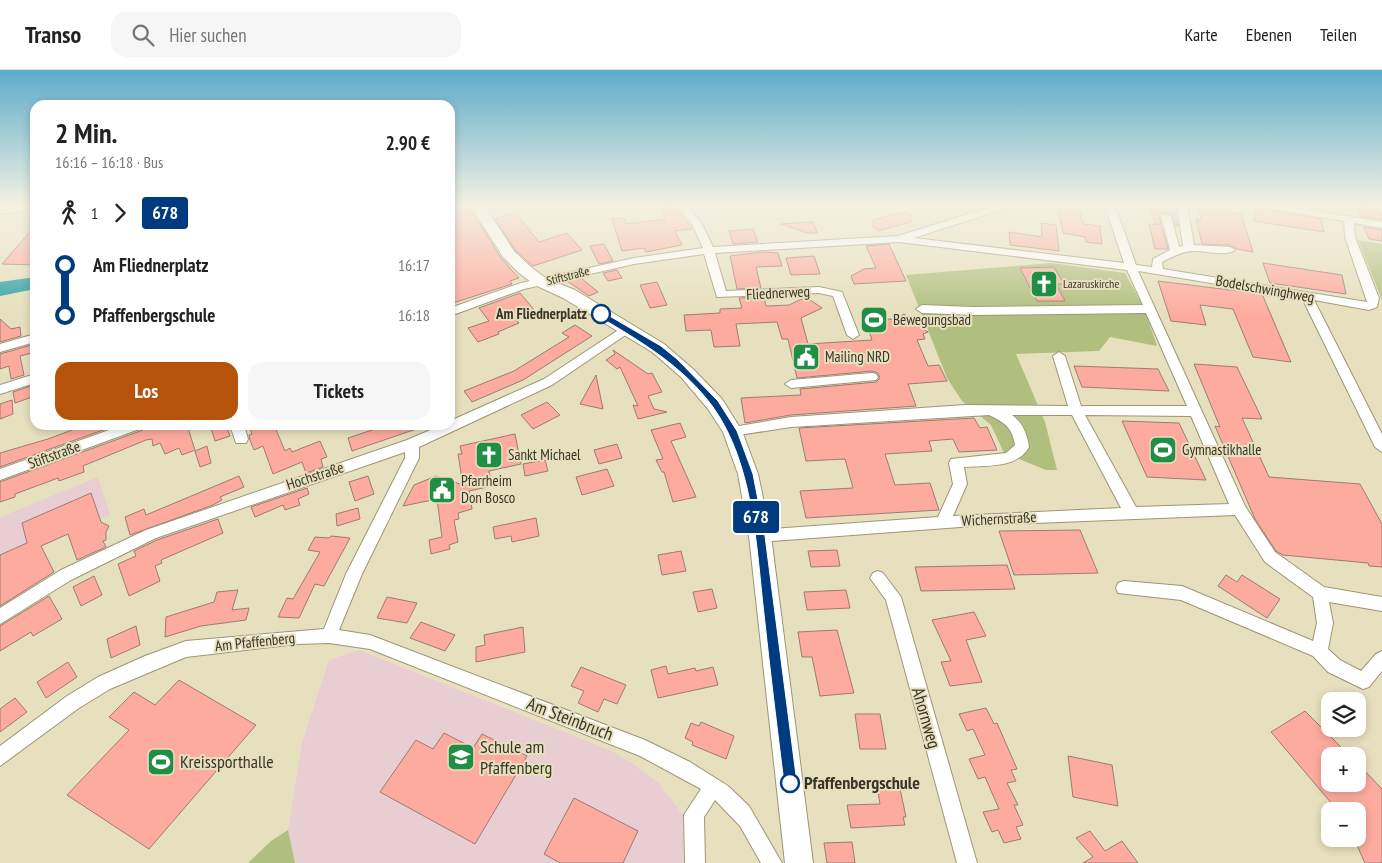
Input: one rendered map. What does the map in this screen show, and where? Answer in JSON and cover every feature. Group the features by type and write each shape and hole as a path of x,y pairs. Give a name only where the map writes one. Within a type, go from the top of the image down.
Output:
{"street":[{"path":"500,242 508,254 541,282 569,294 658,348 688,373 715,404 732,431 748,474 760,536 799,863"},
{"path":"706,242 709,250"},
{"name":"Stiftstraße","path":"455,310 522,286 615,265 709,250 824,242"},
{"name":"Bodelschwinghweg","path":"923,242 1158,271 1368,306 1373,304 1373,298 1352,242"},
{"path":"1122,242 1131,268 1239,509 1270,557 1320,594 1382,604"},
{"path":"1158,271 1157,260 1175,250 1173,242"},
{"path":"1188,242 1189,248"},
{"name":"Bodelschwinghweg","path":"1175,250 1189,248 1230,250"},
{"name":"Fliednerweg","path":"709,250 721,295 819,290 838,294 853,335"},
{"path":"1306,296 1382,447"},
{"path":"922,309 973,312 1149,309"},
{"name":"Hochstraße","path":"455,424 548,382 626,329"},
{"path":"0,348 30,339"},
{"path":"1059,356 1076,410 1132,514"},
{"path":"791,384 872,377"},
{"path":"0,390 30,380"},
{"path":"732,431 791,422 989,409 1195,411"},
{"path":"943,522 960,484 956,463 1009,458 1022,446 1020,433 1010,418 989,409"},
{"name":"Stiftstraße","path":"0,475 123,430"},
{"path":"238,430 241,439"},
{"name":"Hochstraße","path":"0,617 66,575 151,534 412,444 443,430"},
{"path":"328,636 354,574 412,458 412,444"},
{"name":"Wichernstraße","path":"760,536 943,522 1239,509"},
{"name":"Ahornweg","path":"878,578 893,597 966,863"},
{"path":"1124,588 1182,593 1319,651 1334,666 1363,681 1382,659"},
{"path":"1319,651 1325,623 1320,594"},
{"name":"Am Pfaffenberg","path":"0,757 73,702 104,683 145,664 186,650 255,640 328,636"},
{"name":"Am Steinbruch","path":"328,636 370,642 645,749 712,787 742,813 772,863"},
{"path":"695,863 694,815 712,787"}],"shaded area":[{"path":"98,477 110,515 0,565 0,517"},
{"name":"Schule am Pfaffenberg","path":"359,650 612,751 633,764 659,783 683,815 683,863 295,863 288,830 302,743 329,660"}],"green space":[{"path":"1359,242 1382,244 1382,300"},
{"path":"1051,263 1125,273 1144,308 1157,346 1110,337 1099,351 1016,354 1045,422 1057,470 1046,470 1004,453 991,425 962,401 947,378 906,275"},
{"path":"288,830 295,863 248,863 271,841"}],"building":[{"path":"21,242 30,242 30,265 2,264"},
{"path":"455,242 491,242 501,258 519,278 510,281 512,284 455,302"},
{"path":"510,242 575,242 582,250 533,266 515,250"},
{"path":"619,242 681,242 682,245 646,252 644,248 622,251"},
{"path":"732,242 758,242 733,244"},
{"path":"1010,242 1058,242 1059,251 1010,245"},
{"path":"1086,242 1102,242 1102,244"},
{"path":"1153,242 1166,242 1168,249 1155,249"},
{"path":"1202,242 1250,242 1253,252 1237,249 1230,245 1202,244"},
{"path":"604,244 613,261 599,264 590,246"},
{"path":"889,244 906,281 854,284 851,276 864,269 876,268 866,246"},
{"path":"762,252 778,253 782,266 756,267 761,288 737,289 730,256"},
{"path":"814,256 820,274 791,275 786,258"},
{"path":"1263,263 1342,275 1346,294 1270,283"},
{"name":"Lazaruskirche","path":"1054,267 1064,284 1056,284 1065,301 1037,301 1020,268"},
{"path":"617,270 622,278 608,281 603,273"},
{"path":"581,278 598,292 589,296 567,281"},
{"path":"1158,281 1262,294 1291,362 1253,357 1233,309 1200,305 1206,325 1171,321"},
{"path":"657,282 667,305 650,308 640,285"},
{"path":"520,293 536,312 516,320 519,323 498,332 499,334 478,342 468,328 489,321 479,308"},
{"path":"764,297 766,306 789,305 806,297 822,308 801,318 808,344 872,340 865,320 895,319 904,314 909,318 916,317 919,325 928,332 923,334 925,339 917,340 928,366 939,365 947,381 908,384 916,406 791,415 745,423 741,398 801,395 800,389 876,382 880,378 878,373 872,371 797,378 788,339 782,339 777,322 736,324 740,346 714,347 711,330 686,331 684,315 720,313 720,309 742,308 739,298"},
{"path":"0,319 11,329 20,327 21,336 0,342"},
{"path":"575,325 592,336 523,380 472,402 464,391 514,371 569,337 562,333"},
{"path":"30,345 30,353 20,356 24,375 11,379 9,366 0,369 0,354"},
{"path":"613,350 648,374 652,373 662,392 648,396 654,409 667,412 638,419 633,405 638,406 620,367 617,369 606,360 615,354"},
{"path":"1194,364 1237,367 1262,419 1242,418 1269,477 1360,484 1382,524 1382,567 1369,566 1368,563 1283,555 1276,551 1255,519 1215,426 1220,427"},
{"path":"1074,366 1158,369 1169,391 1082,387"},
{"path":"596,375 603,409 580,404"},
{"path":"30,386 30,398 15,403 13,392"},
{"path":"12,400 13,414 0,419 0,404"},
{"path":"547,402 560,415 533,429 521,415"},
{"path":"974,418 980,428 987,427 997,450 959,452 953,439 929,441 932,451 885,454 895,485 930,483 939,510 806,518 800,491 853,488 845,459 806,461 799,428"},
{"name":"Gymnastikhalle","path":"1122,421 1179,423 1206,480 1147,477"},
{"path":"680,423 686,437 671,441 696,497 673,502 664,472 662,472 656,460 663,459 651,430"},
{"path":"72,430 103,430 0,467 0,453"},
{"path":"143,430 189,430 195,450 182,455 179,448 165,454 160,443 153,446 152,439 146,440 83,466 84,472 59,481 58,478 15,494 15,497 0,502 0,482"},
{"path":"212,430 228,430 230,436 215,441"},
{"path":"251,430 276,430 285,451 290,448 292,452 320,441 327,457 321,459 323,467 306,473 302,462 273,474 263,446 254,450 249,435 252,434"},
{"path":"372,430 413,430 352,451 348,438"},
{"path":"515,434 521,464 489,471 492,486 469,491 472,509 458,513 459,519 454,520 458,542 449,545 450,549 431,554 429,540 442,537 437,499 403,506 414,485 436,476 463,485 458,454 462,454 460,446"},
{"path":"617,444 622,458 599,464 594,450"},
{"path":"207,446 211,463 200,467 195,451"},
{"path":"545,460 548,471 525,476 523,464"},
{"path":"607,469 614,486 582,495 576,477"},
{"path":"239,476 244,487 220,497 222,500 213,505 130,535 125,517 144,509 146,515"},
{"path":"368,476 374,494 355,501 349,482"},
{"path":"307,488 309,494 298,499 300,505 285,510 283,505 255,517 251,507"},
{"path":"91,493 101,522 109,526 106,532 106,540 103,541 106,547 77,560 68,534 41,546 54,572 0,606 0,555 27,543 22,523"},
{"path":"358,508 360,519 337,526 336,514"},
{"path":"536,518 539,536 512,542 511,536 495,539 493,527"},
{"path":"218,519 223,533 161,560 162,563 155,566 160,581 129,596 118,564 136,556 134,551 157,540"},
{"path":"1080,530 1098,573 1014,575 999,531"},
{"path":"331,536 350,538 324,586 315,584 299,618 278,617 287,598 293,599 320,552 308,550 315,537 329,538"},
{"path":"837,550 840,566 811,567 808,551"},
{"path":"681,551 686,571 662,575 658,555"},
{"path":"1007,565 1015,589 921,591 915,567"},
{"path":"1226,575 1237,582 1242,575 1280,599 1267,618 1218,586"},
{"path":"94,576 102,595 81,606 73,587"},
{"path":"712,589 717,608 698,612 693,592"},
{"path":"238,590 232,610 249,608 246,620 201,626 165,637 166,617 214,602 217,592"},
{"path":"846,590 850,608 807,610 804,592"},
{"path":"49,596 62,619 33,636 31,632 0,651 0,626"},
{"path":"387,597 417,603 407,623 377,618"},
{"path":"974,612 986,636 966,640 982,682 950,686 941,662 951,661 932,620"},
{"path":"421,622 455,635 445,651 410,638"},
{"path":"136,626 140,645 111,658 107,639"},
{"path":"523,627 525,652 476,662 476,647 485,645 484,635"},
{"path":"837,630 854,693 820,696 812,657 802,657 798,632"},
{"path":"68,662 77,677 46,698 37,682"},
{"path":"666,666 668,674 695,668 696,671 713,667 718,685 658,698 651,670"},
{"path":"581,667 626,685 617,704 604,699 598,712 578,703 584,691 571,686"},
{"name":"Kreissporthalle","path":"179,680 256,725 149,849 67,795 129,730 109,717 134,692 155,705"},
{"path":"15,698 27,712 0,732 0,709"},
{"path":"986,708 994,724 997,723 1017,769 1011,770 1016,781 1007,783 1018,805 1014,805 1023,825 1016,827 1021,839 1004,843 998,830 992,832 983,812 999,809 985,777 978,779 969,759 985,755 973,729 967,731 959,714"},
{"path":"1305,711 1321,727 1321,737 1331,737 1341,747 1321,747 1321,791 1271,732"},
{"path":"855,714 880,714 886,749 860,749"},
{"path":"701,722 734,736 726,759 692,745 693,742 685,738 691,723 699,726"},
{"name":"Schule am Pfaffenberg","path":"444,733 473,748 482,734 527,756 475,844 380,792 416,740 433,749"},
{"path":"1068,756 1112,765 1118,806 1073,797"},
{"path":"1366,772 1382,789 1382,863 1365,863 1358,847 1366,847 1366,802 1330,802 1322,792 1366,792"},
{"path":"899,784 906,817 903,817 905,825 851,828 847,805 880,804 877,785"},
{"path":"574,798 638,831 623,863 560,863 544,854"},
{"path":"1090,831 1105,851 1122,841 1138,863 1083,863 1093,857 1076,838"},
{"path":"852,842 855,863 827,863 824,843"}],"waterway":[{"path":"0,289 30,284"}],"bus line":[{"name":"678","path":"601,314 658,348 688,373 715,404 732,431 748,474 760,536 790,783"}],"place":[{"name":"Lazaruskirche","path":"1044,284"},
{"name":"Am Fliednerplatz","path":"601,314"},
{"name":"Bewegungsbad","path":"874,320"},
{"name":"Mailing NRD","path":"806,357"},
{"name":"Gymnastikhalle","path":"1163,450"},
{"name":"Sankt Michael","path":"489,455"},
{"name":"Pfarrheim Don Bosco","path":"442,490"},
{"name":"Schule am Pfaffenberg","path":"461,757"},
{"name":"Kreissporthalle","path":"161,762"},
{"name":"Pfaffenbergschule","path":"790,783"}]}
